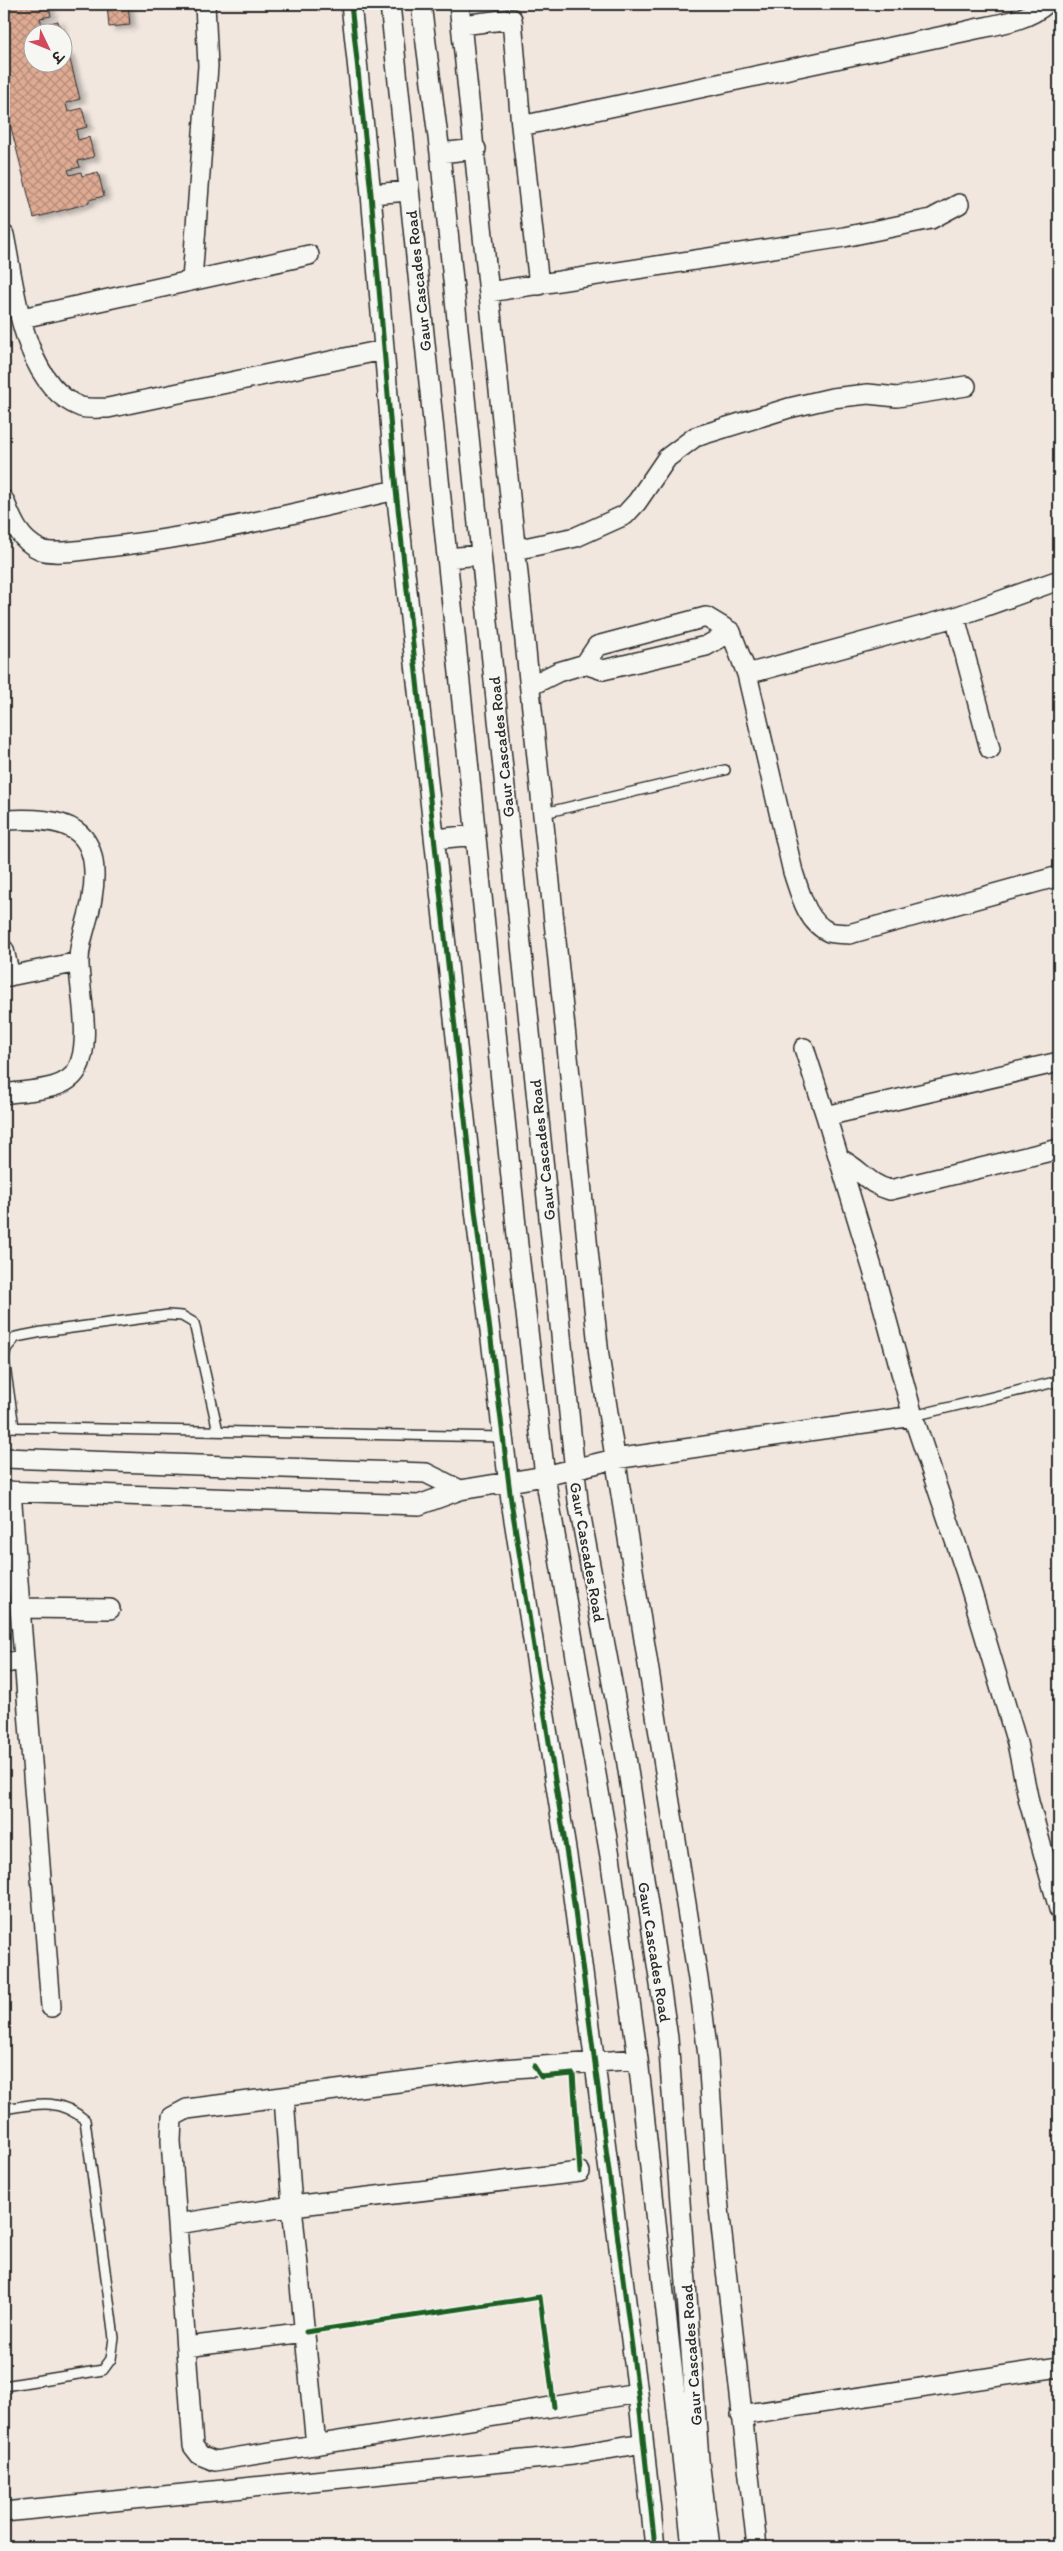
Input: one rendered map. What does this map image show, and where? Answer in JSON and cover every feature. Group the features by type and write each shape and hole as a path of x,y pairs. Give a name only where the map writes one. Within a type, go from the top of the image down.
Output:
{"street":[{"path":"192,280 208,66 206,4"},
{"path":"351,4 372,194 383,350 396,490 508,1483 571,1881 638,2394 655,2547"},
{"name":"Gaur Cascades Road","path":"390,4 518,1245 545,1476 610,1856 638,2059 692,2547"},
{"name":"Gaur Cascades Road","path":"421,4 440,153 578,1501 626,1757 668,2038 699,2460 710,2547"},
{"path":"459,4 476,149 515,550 544,813 569,1084 599,1356 702,1998 717,2190 757,2547"},
{"path":"521,126 967,31 1021,17 1040,9 1046,4"},
{"path":"461,25 512,19 521,126 539,285"},
{"path":"440,153 476,149"},
{"path":"372,194 409,191"},
{"path":"490,292 844,237 931,219 959,204"},
{"path":"4,235 22,318 34,360 47,382 63,398 82,407 108,408 383,350"},
{"path":"22,318 310,255"},
{"path":"515,550 576,537 625,515 637,502 667,458 695,437 789,408 832,398 868,394 897,397 966,386"},
{"path":"4,500 9,524 26,542 43,551 74,551 159,542 197,535 396,490"},
{"path":"446,558 481,555"},
{"path":"747,674 955,617 1059,580"},
{"path":"585,664 597,646 706,617 731,632 747,674 793,872 802,899 816,922 830,932 849,934 1059,876"},
{"path":"955,617 990,749"},
{"path":"530,686 558,672 585,664 603,670 706,646 731,632"},
{"path":"4,820 36,818 71,826 88,842 95,866 92,899 83,930 79,962 84,1048 76,1071 62,1084 4,1094"},
{"path":"435,839 475,835"},
{"path":"4,950 7,976 79,962"},
{"path":"804,1048 840,1158 875,1276 913,1416 966,1573 1017,1743 1029,1802 1059,1909"},
{"path":"826,1116 1059,1062"},
{"path":"840,1158 855,1166 875,1186 890,1190 1059,1149"},
{"path":"51,2007 20,1608 7,1491 419,1505 460,1490 545,1476 615,1459 913,1416"},
{"path":"4,1458 426,1472 460,1490"},
{"path":"20,1608 110,1609"},
{"path":"4,1664 24,1660"},
{"path":"638,2059 501,2069 187,2109 172,2117 171,2141 193,2446 200,2455 215,2462 638,2394"},
{"path":"284,2098 292,2206 316,2446"},
{"path":"177,2224 292,2206 580,2172"},
{"path":"186,2347 306,2332"},
{"path":"741,2415 1059,2367"},
{"path":"4,2512 573,2455 643,2444"}],"lane":[{"path":"544,813 725,770"},
{"path":"14,1427 4,1360 6,1349 16,1338 42,1332 168,1315 182,1316 194,1323 218,1431"},
{"path":"913,1416 1059,1381"},
{"path":"4,1427 503,1437"},
{"path":"4,2109 44,2104 70,2108 85,2120 114,2338 111,2359 103,2370 4,2386"}],"building":[{"path":"4,4 48,4 51,16 40,18 41,22 22,22 22,72 72,72 72,68 80,99 66,103 68,112 82,108 87,127 76,130 78,140 89,137 94,157 78,161 80,167 68,170 70,175 81,172 82,176 98,172 104,196 89,200 89,203 34,218 7,112 4,113"},
{"path":"107,4 128,4 130,25 109,27"}],"cycle path":[{"path":"351,4 371,194 396,490 475,1210 511,1501 571,1881 638,2393 655,2547"},
{"path":"534,2066 541,2077 573,2074 580,2172"},
{"path":"306,2332 540,2297 554,2407"}]}
